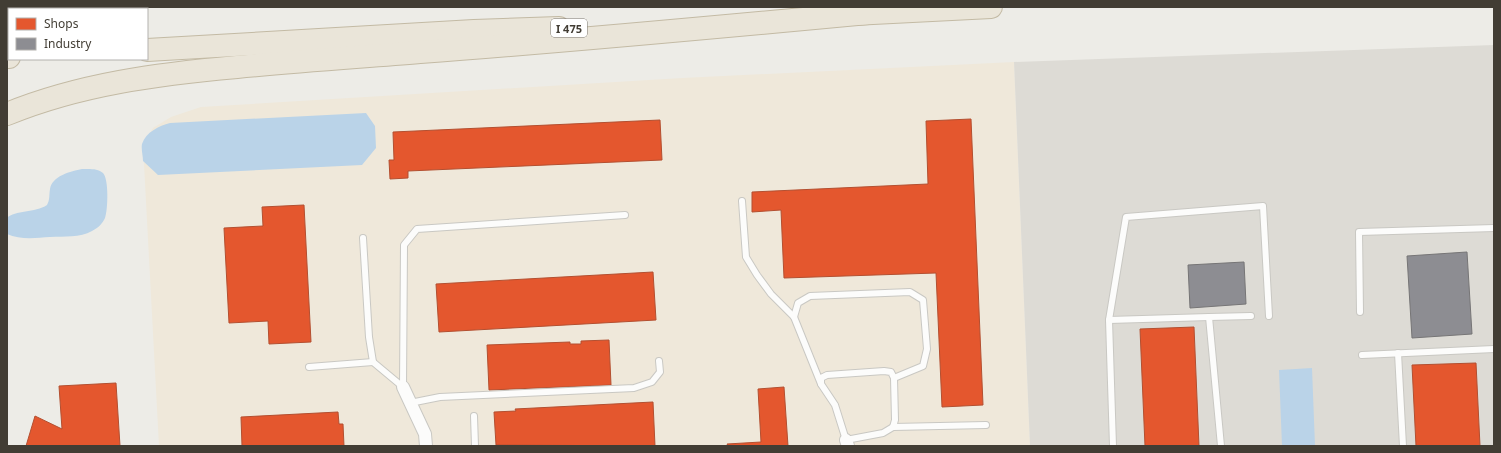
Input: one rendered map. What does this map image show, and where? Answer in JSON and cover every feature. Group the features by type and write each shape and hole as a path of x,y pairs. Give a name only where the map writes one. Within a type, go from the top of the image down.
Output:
{"highway":[{"name":"I 475","path":"148,50 474,31 991,7"},
{"path":"7,114 62,95 105,84 184,72 555,42 868,13"}],"street":[{"path":"403,387 425,434 426,446"}],"lane":[{"path":"742,201 746,257 757,276 771,294 794,317 821,384 835,405 847,443 883,433 893,427 986,425"},
{"path":"1113,446 1109,320 1126,217 1263,206 1269,316"},
{"path":"403,387 404,245 418,229 625,215"},
{"path":"1360,312 1359,232 1494,228"},
{"path":"363,238 372,362"},
{"path":"794,317 798,303 810,296 910,292 923,300 927,349 923,366 894,378"},
{"path":"1109,320 1251,316"},
{"path":"1209,317 1221,446"},
{"path":"1362,355 1494,349"},
{"path":"1398,353 1404,446"},
{"path":"410,403 440,397 634,388 652,382 660,372 659,361"},
{"path":"309,367 372,362 403,387"},
{"path":"821,384 822,378 827,375 884,371 891,372 894,378 895,420 893,427"},
{"path":"474,416 475,446"}],"shaded area":[{"path":"1494,45 1494,446 1030,446 1014,62"},
{"path":"1014,62 1030,446 159,446 143,145 153,128 171,117 201,107 682,78"}],"water":[{"path":"366,113 375,126 376,148 362,165 158,175 143,161 142,144 144,140 157,128 170,123"},
{"path":"82,169 98,170 105,176 107,188 107,208 105,218 98,227 82,235 72,236 28,238 7,234 7,218 11,215 42,208 47,205 51,184 58,177"},
{"path":"1312,368 1315,446 1282,446 1279,370"}],"building: Shops":[{"path":"971,119 983,405 942,407 936,273 784,278 781,210 752,212 752,192 928,184 926,121"},
{"path":"660,120 662,160 408,171 408,178 390,179 389,160 394,160 393,132"},
{"path":"304,205 311,342 269,344 268,321 229,323 224,228 263,226 262,207"},
{"path":"653,272 656,320 439,332 436,284"},
{"path":"1194,327 1199,446 1145,446 1140,329"},
{"path":"609,340 611,385 489,390 487,345 570,342 570,344 581,344 581,341"},
{"path":"1476,363 1480,446 1416,446 1412,365"},
{"path":"116,383 120,446 26,446 35,416 62,429 59,386"},
{"path":"784,387 788,446 728,446 727,444 761,442 758,389"},
{"path":"653,402 655,446 496,445 494,412 516,411 515,409"},
{"path":"338,412 339,424 343,424 344,446 242,446 241,417"}],"building: Industry":[{"path":"1467,252 1472,334 1412,338 1407,256"},
{"path":"1244,262 1246,304 1190,308 1188,265"}]}
